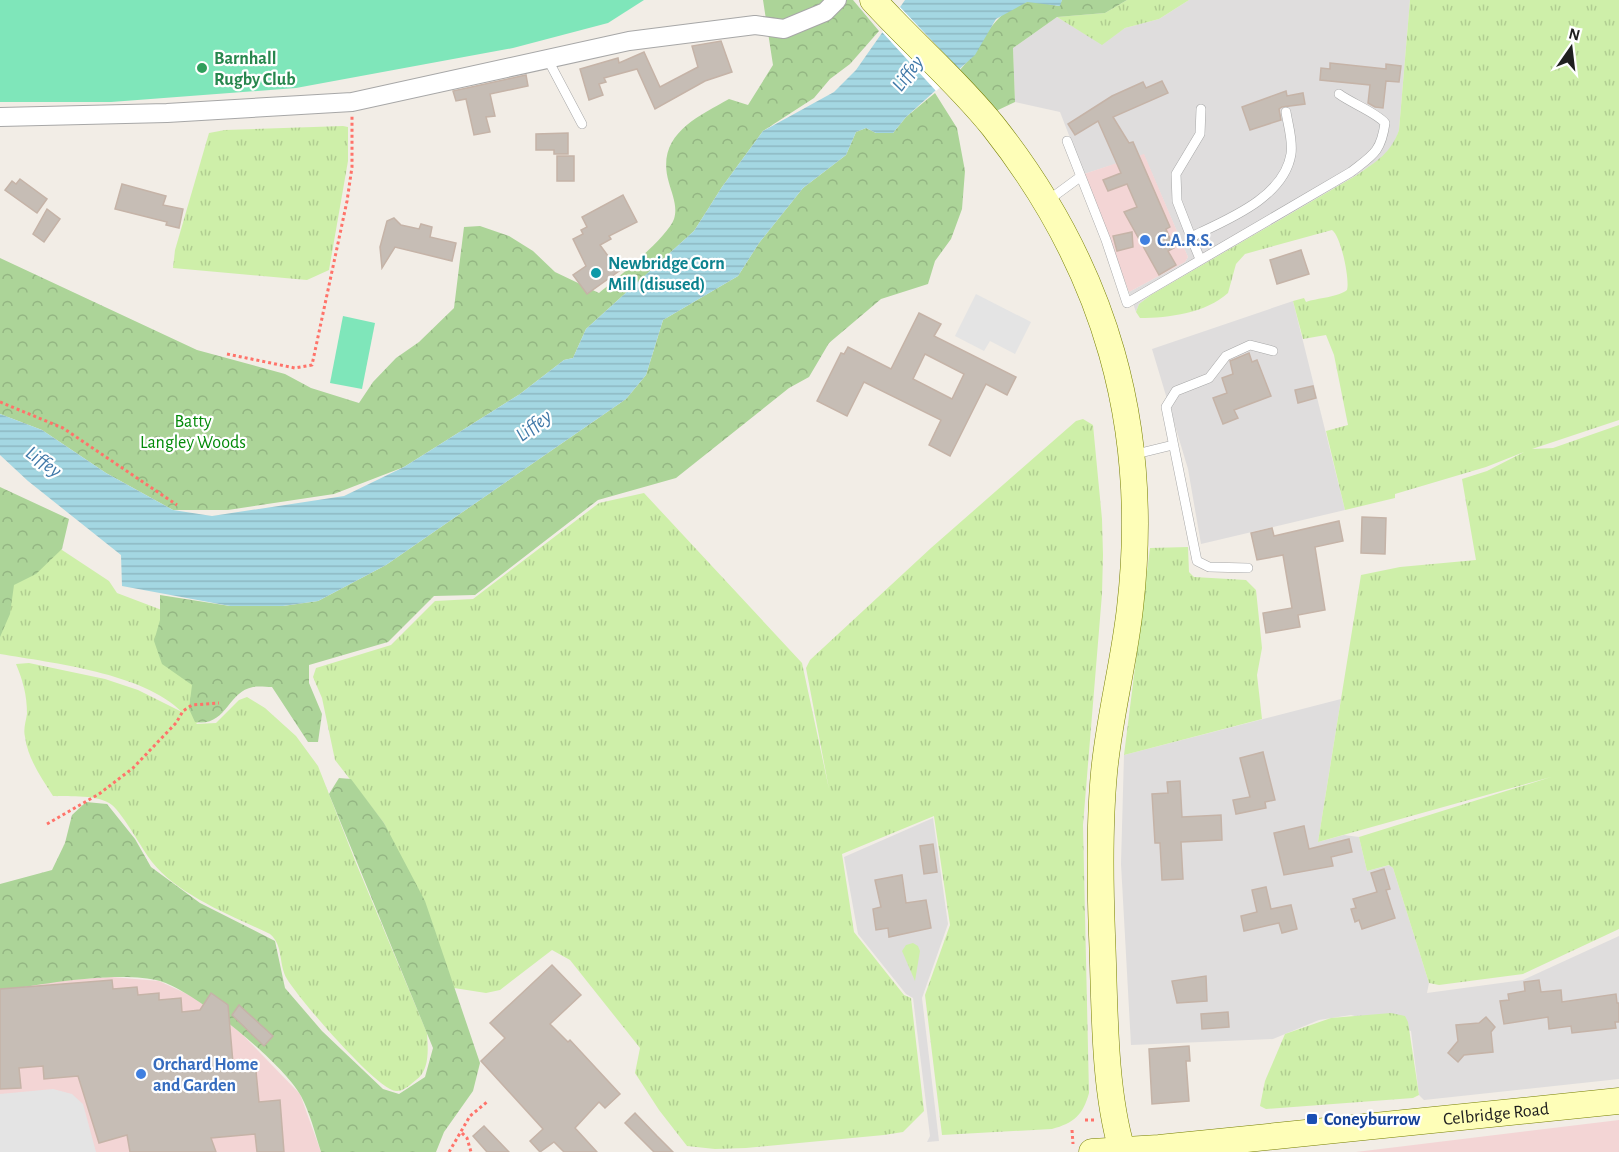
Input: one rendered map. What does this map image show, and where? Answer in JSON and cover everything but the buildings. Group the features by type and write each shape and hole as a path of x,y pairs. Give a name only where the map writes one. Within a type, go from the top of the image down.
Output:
{"main road":[{"path":"877,4 969,99 1010,149 1044,202 1084,273 1104,321 1121,388 1131,455 1135,522 1130,608 1104,772 1101,852 1106,1017 1113,1120 1123,1151"},
{"name":"Celbridge Road","path":"1092,1152 1123,1151 1619,1101"}],"street":[{"path":"0,117 166,113 352,102 629,41 755,25 784,29 825,12 837,0"}],"lane":[{"path":"547,58 582,124"},
{"path":"1067,141 1106,240 1127,303 1351,172 1372,155 1382,142 1385,123 1339,94"},
{"path":"1200,259 1177,201 1176,174 1200,134 1201,109"},
{"path":"1191,237 1244,210 1280,180 1291,154 1286,112"},
{"path":"1044,202 1080,177"},
{"path":"1248,568 1209,567 1197,561 1166,407 1176,391 1209,378 1226,356 1250,345 1273,351"},
{"path":"1131,455 1173,446"}],"path":[{"path":"227,354 295,368 312,365 315,359 352,167 352,102"},
{"path":"0,402 63,428 177,505"},
{"path":"47,824 99,794 133,768 176,723 183,711 192,705 219,703"},
{"path":"449,1152 470,1116 487,1102"},
{"path":"1072,1130 1073,1152"},
{"path":"462,1132 467,1138 471,1152"}],"shaded area":[{"path":"1189,0 1410,0 1399,130 1394,145 1386,155 1357,175 1151,295 1139,304 1136,312 1129,292 1185,262 1188,257 1144,155 1084,174 1060,112 1015,102 1013,48 1057,17 1102,44 1125,28 1159,19"},
{"name":"C.A.R.S.","path":"1144,154 1188,257 1185,262 1129,292 1084,174"},
{"path":"976,294 1031,322 1015,354 990,341 984,351 955,336"},
{"path":"1293,301 1345,510 1201,544 1188,469 1152,349"},
{"path":"1341,699 1318,842 1344,835 1359,837 1367,871 1390,865 1393,868 1429,983 1427,993 1523,980 1619,936 1619,1079 1424,1100 1419,1095 1411,1031 1351,1015 1319,1020 1273,1039 1131,1045 1121,864 1124,755"},
{"path":"933,818 948,924 922,998 939,1141 927,1142 930,1136 913,998 906,994 858,934 844,857"},
{"name":"Orchard Home and Garden","path":"111,977 159,981 196,998 241,1033 300,1094 321,1152 0,1152 0,991 53,981"},
{"path":"53,1089 72,1094 83,1104 96,1152 0,1152 0,1094"},
{"path":"1619,1120 1619,1152 1356,1152"}],"green space":[{"name":"Barnhall Rugby Club","path":"0,0 644,0 608,23 513,48 296,88 111,102 0,102"},
{"name":"Batty Langley Woods","path":"763,0 853,0 879,31 850,64 830,79 814,98 763,131 722,187 694,231 586,329 573,358 564,360 520,394 404,467 334,494 228,510 173,510 106,473 42,430 0,414 0,258 197,350 285,374 311,388 359,403 373,382 396,358 419,342 454,308 464,227 480,226 509,236 533,251 555,272 599,293 652,247 674,219 675,205 666,167 668,153 681,130 729,99 748,105 773,65"},
{"path":"1062,0 1127,0 1105,13 1057,17 1013,48 1015,102 996,111 960,70 1005,12 1027,2 1059,6"},
{"path":"1127,0 1189,0 1159,19 1125,28 1102,45 1057,17 1105,13"},
{"path":"1410,0 1619,0 1619,420 1532,449 1553,448 1619,425 1619,929 1523,974 1439,985 1429,983 1393,868 1389,865 1367,871 1359,837 1551,777 1318,842 1361,575 1400,567 1476,560 1462,479 1487,471 1524,452 1486,467 1395,494 1395,498 1345,510 1326,431 1348,425 1334,355 1326,335 1303,339 1293,301 1304,298 1306,302 1347,290 1344,258 1339,240 1332,230 1245,254 1236,264 1228,293 1198,310 1163,317 1140,318 1136,312 1139,304 1151,295 1357,175 1387,151 1399,130"},
{"path":"935,93 957,128 965,171 962,209 951,239 935,261 928,284 881,299 829,343 809,377 789,388 676,478 598,500 475,595 434,596 388,642 309,665 309,683 322,714 318,742 308,742 272,687 255,687 244,690 214,719 195,722 189,709 192,685 162,664 154,641 160,620 160,595 230,606 283,606 318,601 386,565 626,399 646,375 663,320 738,276 759,243 803,188 846,155 856,132 866,128 876,133 893,133 906,117"},
{"path":"348,127 348,161 329,270 307,280 173,268 175,250 209,133 225,130"},
{"path":"343,316 375,323 362,389 330,383"},
{"path":"1083,419 1093,425 1103,555 1102,594 1083,825 1089,1093 1084,1107 1072,1121 1052,1129 942,1135 925,995 950,925 934,816 842,854 854,932 904,995 911,998 924,1111 903,1132 746,1148 715,1149 687,1146 659,1110 635,1073 640,1048 570,960 552,950 500,990 486,993 454,988 384,823 335,760 322,698 313,677 316,668 391,645 435,601 473,599 599,503 644,493 802,663 829,789 806,668 810,660 931,548 1076,421"},
{"path":"0,487 69,519 62,549 36,574 14,585 10,614 0,637"},
{"path":"1188,547 1189,572 1194,577 1246,580 1256,590 1262,648 1257,675 1262,719 1124,755 1150,548"},
{"path":"59,548 109,581 117,593 167,612 238,685 196,724 216,723 239,700 247,697 265,708 296,736 318,766 427,1033 427,1059 424,1071 407,1087 396,1091 386,1087 356,1060 322,1023 287,979 277,944 270,934 206,904 176,885 152,862 121,816 106,801 75,796 53,796 29,753 24,731 27,714 26,701 23,682 16,664 29,663 105,679 138,690 182,712 145,688 121,679 71,666 0,654 0,566"},
{"path":"339,778 351,779 384,823 425,901 480,1063 473,1091 444,1132 436,1152 321,1152 301,1096 277,1066 216,1013 160,981 144,978 103,977 0,991 0,884 52,870 65,843 72,815 86,802 107,804 135,839 151,867 200,903 275,941 285,988 322,1031 383,1089 399,1094 425,1077 433,1048 329,794"},
{"path":"913,943 920,951 915,981 902,951 906,945"},
{"path":"1391,1013 1405,1016 1408,1022 1419,1095 1413,1098 1266,1109 1260,1106 1265,1081 1285,1034 1331,1018"}],"water":[{"name":"Liffey","path":"905,0 1062,0 1060,6 1027,2 996,19 975,55 906,117 893,133 876,133 866,128 856,132 846,155 803,188 759,243 738,276 663,320 646,375 626,399 386,565 318,601 283,606 230,606 122,586 121,555 28,481 0,455 0,414 42,430 106,473 173,510 212,516 344,496 404,467 520,394 564,360 573,358 586,329 694,231 722,187 763,131 834,92 856,70"}],"pier":[{"path":"900,7 960,70 936,91 882,32"}],"place":[{"name":"Barnhall Rugby Club","path":"202,68"},
{"name":"C.A.R.S.","path":"1145,240"},
{"name":"Newbridge Corn Mill (disused)","path":"596,273"},
{"name":"Orchard Home and Garden","path":"141,1074"},
{"name":"Coneyburrow","path":"1312,1119"}]}
